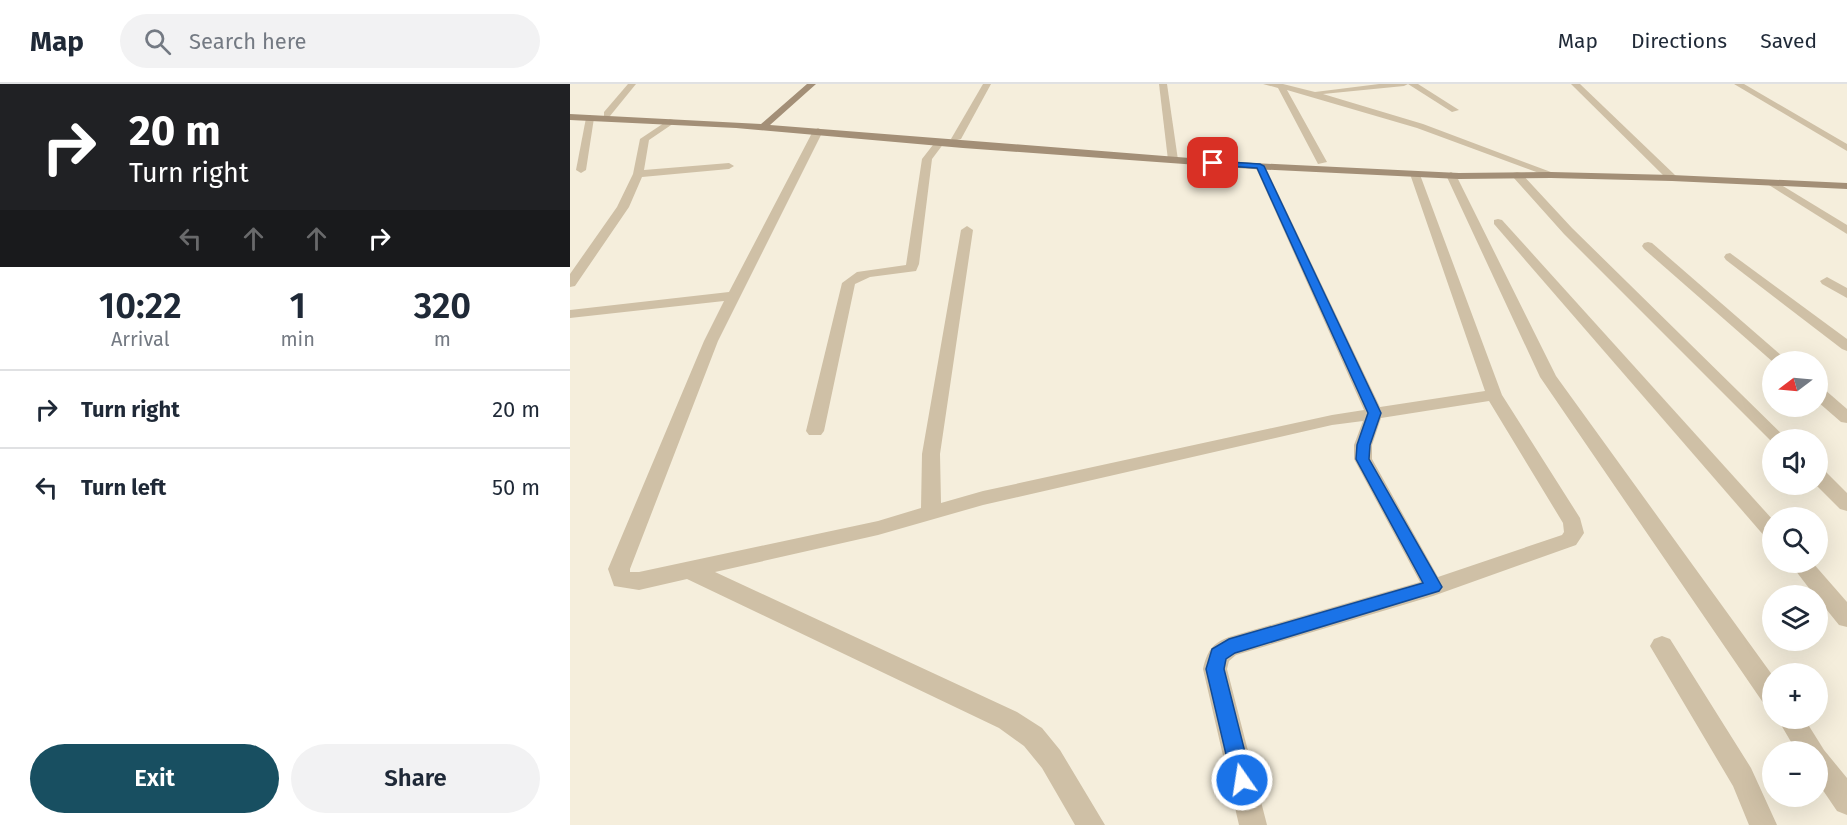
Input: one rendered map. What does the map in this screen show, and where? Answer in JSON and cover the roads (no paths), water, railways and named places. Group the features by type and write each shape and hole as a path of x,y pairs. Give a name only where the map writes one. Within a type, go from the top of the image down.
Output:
{"main road":[{"path":"765,125 812,84"},
{"path":"570,115 607,114 765,125 1058,149"},
{"path":"570,115 590,118 765,125 939,142 1172,157 1260,166 1415,174 1672,178 1847,186"},
{"path":"1172,157 1508,170 1552,175"}],"street":[{"path":"607,114 632,84"},
{"path":"956,139 987,84"},
{"path":"1163,84 1172,157"},
{"path":"1267,84 1309,93 1420,126 1552,175"},
{"path":"1309,93 1404,84"},
{"path":"1412,84 1455,111"},
{"path":"1575,84 1672,178"},
{"path":"1737,84 1847,148"},
{"path":"1281,86 1322,162"},
{"path":"581,170 590,118"},
{"path":"570,283 623,207 638,174 645,139 673,122"},
{"path":"818,131 711,341 619,569 622,580 639,581 878,528 983,498 1262,436 1374,413 1427,407 1494,395"},
{"path":"815,431 849,283 853,278 862,275 911,268 927,159 939,142"},
{"path":"638,174 729,166"},
{"path":"1260,166 1374,413 1364,445 1363,459 1434,587"},
{"path":"1253,825 1215,669 1218,655 1229,647 1434,587 1569,540 1574,533 1573,523 1494,395 1415,174"},
{"path":"1451,175 1548,376 1762,680"},
{"path":"1517,176 1568,231 1769,429"},
{"path":"1773,183 1847,230"},
{"path":"1498,222 1762,521"},
{"path":"931,512 931,454 967,230"},
{"path":"1648,246 1769,351"},
{"path":"1730,257 1847,346"},
{"path":"1827,281 1847,294"},
{"path":"570,314 734,296"},
{"path":"1828,402 1847,418"},
{"path":"1828,486 1847,504"},
{"path":"688,570 1008,720 1033,737 1051,759 1091,825"},
{"path":"1808,573 1847,618"},
{"path":"1662,646 1734,763 1763,825"},
{"path":"1828,774 1847,801"}]}
